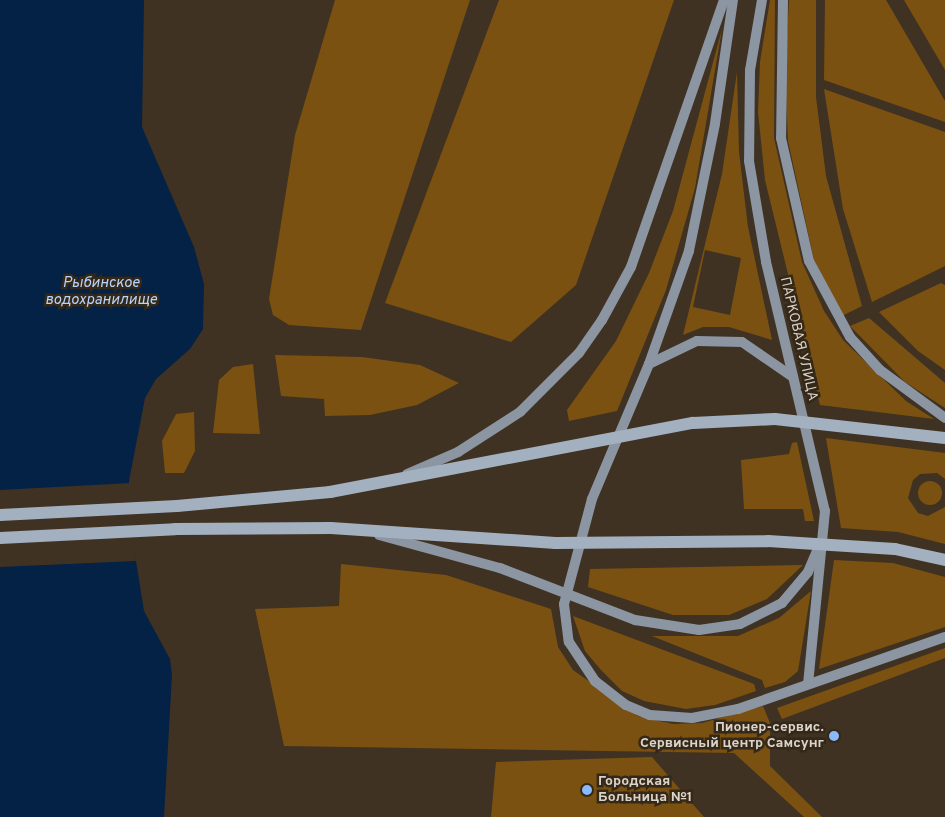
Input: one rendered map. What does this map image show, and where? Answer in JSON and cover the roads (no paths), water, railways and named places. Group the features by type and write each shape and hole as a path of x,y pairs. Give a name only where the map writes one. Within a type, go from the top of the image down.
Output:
{"main road":[{"path":"389,481 458,452 520,412 579,354 631,267 724,0"},
{"path":"733,0 703,192 683,270 649,364 581,533 564,604 569,642 611,695 650,715 714,716 945,637"},
{"name":"ПАРКОВАЯ УЛИЦА","path":"762,0 750,70 749,160 766,262 825,525 808,683"},
{"path":"783,0 781,138 809,261 850,337 880,370 945,418"},
{"path":"649,364 697,341 742,342 793,377"},
{"path":"0,515 254,500 389,481 693,423 775,419 883,429 945,438"},
{"path":"371,533 500,568 635,620 698,630 759,617 782,603 808,572 825,525"},
{"path":"0,538 244,528 545,543 768,541 895,549 945,560"}],"water":[{"name":"Рыбинское водохранилище","path":"0,0 144,0 142,127 194,247 204,284 203,329 190,349 156,379 145,398 129,481 129,517 144,611 170,659 172,675 164,817 0,817"}],"place":[{"name":"Пионер-сервис. Сервисный центр Самсунг","path":"834,736"},
{"name":"Городская Больница №1","path":"587,790"}]}
